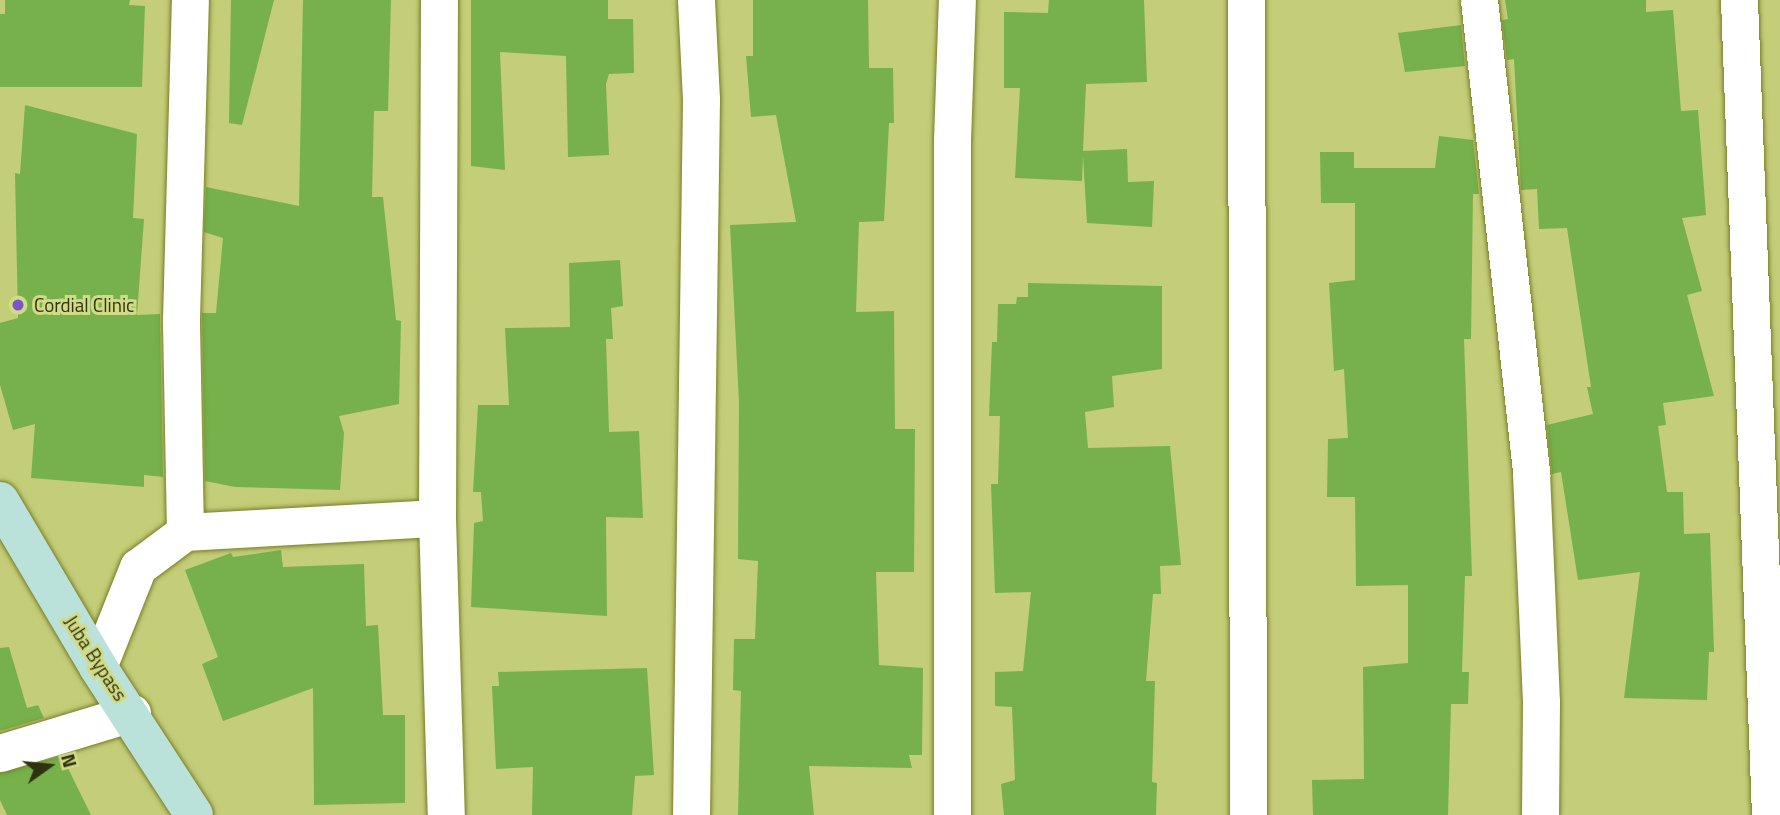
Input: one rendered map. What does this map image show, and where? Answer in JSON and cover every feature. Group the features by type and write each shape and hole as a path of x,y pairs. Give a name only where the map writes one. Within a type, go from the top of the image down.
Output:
{"main road":[{"name":"Juba Bypass","path":"0,500 98,667 132,713 194,815"}],"street":[{"path":"185,532 181,319 190,0"},
{"path":"439,0 437,518 446,815"},
{"path":"691,815 701,99 696,0"},
{"path":"952,815 952,141 957,0"},
{"path":"1246,0 1248,815"},
{"path":"1479,0 1531,473 1541,702 1540,815"},
{"path":"1739,0 1770,815"},
{"path":"98,667 138,567 185,532 437,518"},
{"path":"0,753 132,713"}],"building":[{"path":"5,0 130,0 129,5 145,6 142,87 0,87 0,14 5,14"},
{"path":"231,0 274,0 242,125 229,123"},
{"path":"303,0 391,0 388,111 374,111 372,197 383,197 396,320 401,321 399,404 339,416 344,433 340,490 235,487 205,481 202,313 216,313 223,238 204,232 206,187 299,206"},
{"path":"471,0 608,0 608,19 633,19 634,73 609,74 606,84 609,155 568,157 566,56 500,52 505,170 471,166"},
{"path":"753,0 868,0 869,68 893,68 894,123 889,123 884,221 859,222 856,312 894,311 895,429 915,429 914,572 876,572 879,665 923,668 922,755 909,755 912,768 809,766 814,815 738,815 741,691 733,690 734,639 755,639 758,561 738,559 739,402 730,225 796,222 776,115 751,117 746,56 753,56"},
{"path":"1049,0 1144,0 1147,82 1086,84 1083,151 1127,149 1128,182 1154,181 1152,227 1087,223 1083,156 1082,181 1015,178 1020,88 1004,88 1004,12 1048,13"},
{"path":"1505,0 1646,0 1646,12 1673,10 1681,111 1698,110 1706,215 1682,218 1702,291 1687,295 1714,396 1663,403 1666,425 1658,426 1667,492 1683,492 1684,534 1710,533 1714,652 1709,652 1707,700 1624,698 1640,572 1578,580 1561,472 1552,474 1547,425 1593,414 1587,387 1591,387 1567,228 1539,229 1537,189 1521,190 1514,59 1507,60 1502,20 1508,19"},
{"path":"1461,25 1465,66 1405,72 1398,33"},
{"path":"25,105 137,134 133,218 144,219 137,315 160,314 163,477 144,475 144,487 31,478 35,424 13,430 0,385 0,323 18,318 15,173 20,174"},
{"path":"1439,136 1473,140 1479,194 1473,194 1471,339 1464,339 1472,576 1465,576 1462,672 1469,672 1468,704 1451,704 1448,815 1313,815 1312,780 1364,779 1363,667 1408,663 1408,585 1356,586 1355,497 1327,497 1328,439 1348,438 1344,369 1334,371 1329,283 1355,280 1355,203 1321,203 1320,152 1354,152 1354,168 1435,168"},
{"path":"620,260 623,306 611,308 613,339 606,339 609,432 639,431 643,518 606,517 607,616 471,607 474,523 483,521 481,492 473,492 478,405 509,405 505,328 570,327 569,263"},
{"path":"1028,283 1162,286 1162,369 1112,376 1114,407 1085,412 1088,448 1170,446 1181,565 1160,566 1161,594 1153,594 1146,681 1155,681 1152,782 1157,783 1156,815 1004,815 1001,784 1015,780 1012,707 995,706 995,672 1023,671 1031,592 995,593 991,484 998,484 1000,416 989,416 992,342 997,342 998,304 1016,304 1017,297 1028,297"},
{"path":"281,550 283,567 364,564 366,626 378,625 383,715 405,715 405,803 314,805 313,688 223,721 202,664 218,657 185,570 231,553 233,557"},
{"path":"9,647 27,708 38,705 44,718 0,731 0,648"},
{"path":"647,668 654,775 635,776 632,815 532,815 533,767 496,769 492,686 499,686 498,672"},
{"path":"62,756 91,815 7,815 0,800 0,773"}],"place":[{"name":"Cordial Clinic","path":"18,305"}]}
